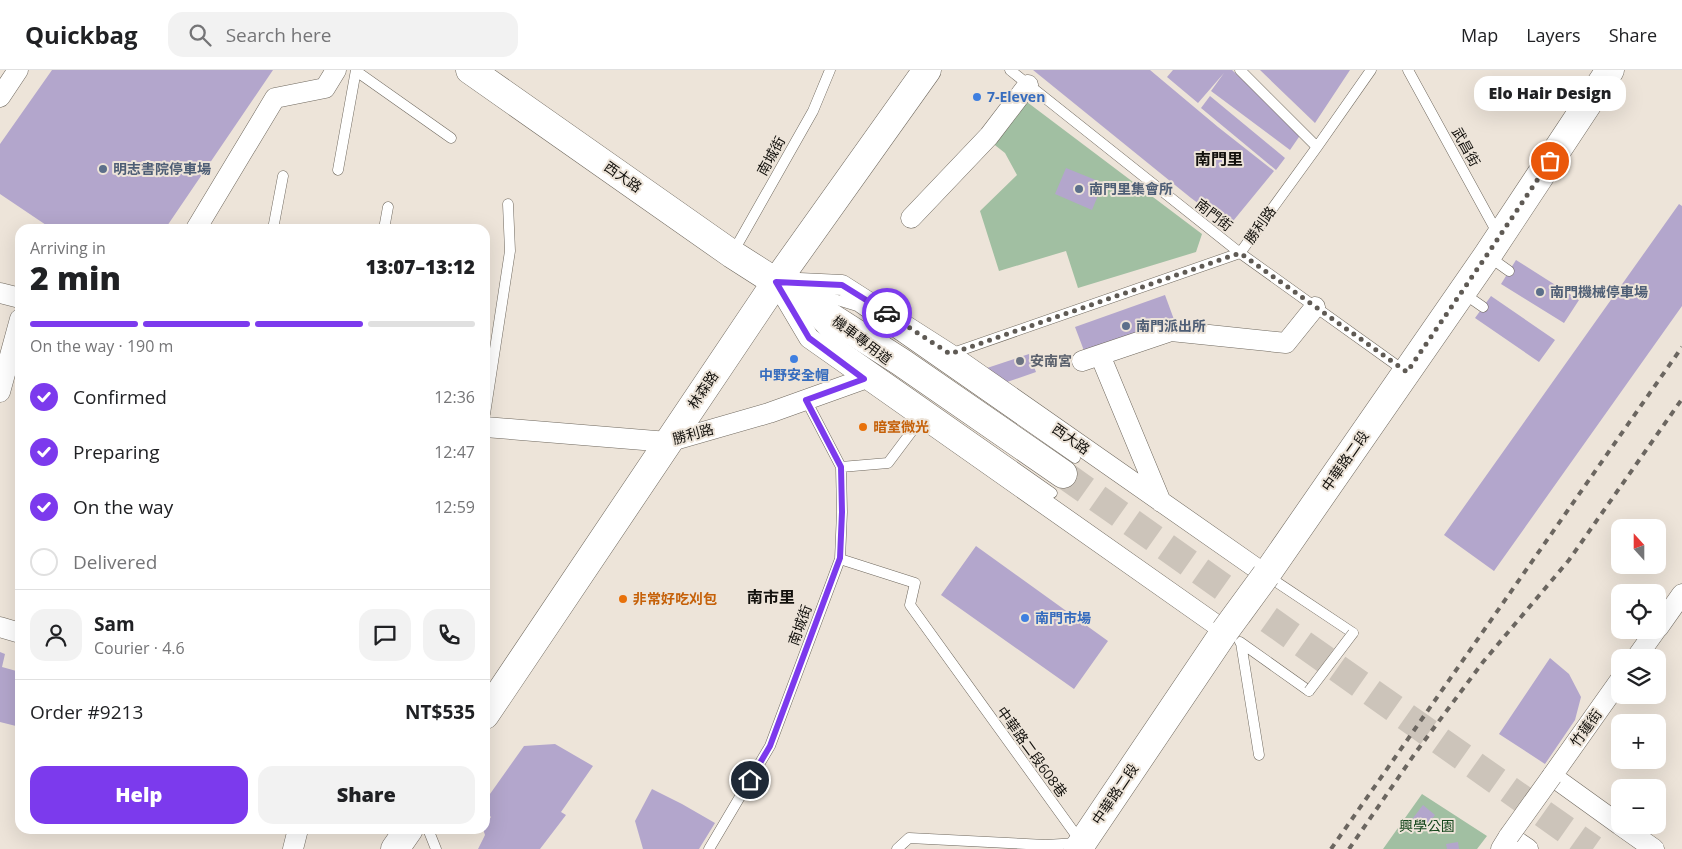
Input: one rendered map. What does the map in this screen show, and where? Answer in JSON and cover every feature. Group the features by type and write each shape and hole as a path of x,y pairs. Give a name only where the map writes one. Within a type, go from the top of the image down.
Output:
{"street":[{"path":"0,97 18,70"},
{"path":"199,224 275,98 324,88 349,70"},
{"name":"西大路","path":"470,70 732,254 901,362 1063,475"},
{"name":"林森路","path":"490,709 776,282 927,70"},
{"name":"中華路二段","path":"1078,849 1233,637 1266,575 1407,372 1472,300 1493,246 1610,70"},
{"path":"911,218 989,136 1028,85"},
{"name":"西大路","path":"776,282 842,285 950,354 1266,575"},
{"name":"西大路","path":"776,282 809,338 864,379 1233,637"},
{"path":"0,293 15,297"},
{"path":"1161,502 1091,358 1170,331 1286,343 1315,307"},
{"path":"0,392 15,336"},
{"name":"勝利路","path":"490,428 668,442 769,413 864,379"},
{"path":"1666,616 1682,594"},
{"path":"0,627 15,632"},
{"name":"竹蓮街","path":"1505,843 1611,693"},
{"path":"1552,776 1611,819"},
{"path":"293,849 297,834"},
{"path":"395,849 406,834"},
{"path":"1633,834 1654,849"},
{"path":"1505,843 1528,849"}],"lane":[{"path":"338,170 349,70 451,138"},
{"name":"南城街","path":"732,254 813,111 830,70"},
{"name":"南門街","path":"1010,70 1240,253 1407,372"},
{"path":"1240,70 1317,147"},
{"name":"勝利路","path":"950,354 1240,253 1371,70"},
{"name":"武昌街","path":"1408,70 1493,246"},
{"path":"274,224 283,176"},
{"path":"490,381 510,251 508,204"},
{"path":"385,224 388,207"},
{"path":"1493,246 1509,271"},
{"name":"南城街","path":"710,849 770,746 840,558 841,467 806,400"},
{"path":"841,467 888,463 921,419"},
{"name":"中華路二段608巷","path":"840,558 915,584 910,605 1081,843 1046,845 909,838 897,849"},
{"name":"西大路","path":"1233,637 1309,691 1353,633 1266,575"},
{"path":"1233,637 1259,755"},
{"path":"430,834 436,849"}],"green space":[{"path":"1023,99 1202,234 1196,252 1078,288 1066,251 999,271 980,211 1017,175 1005,153 991,142"},
{"name":"興學公園","path":"1422,794 1487,836 1477,849 1383,849"}],"building":[{"name":"明志書院停車場","path":"52,70 273,70 168,224 45,224 0,194 0,144"},
{"path":"1033,70 1150,70 1274,171 1229,226 1191,198"},
{"path":"1173,70 1232,70 1301,134 1290,150 1211,91 1224,73 1198,103 1167,77"},
{"path":"1260,70 1350,70 1315,123"},
{"path":"1210,96 1285,158 1276,170 1201,108"},
{"name":"南門里集會所","path":"1066,168 1103,183 1092,210 1055,194"},
{"path":"1679,204 1682,206 1682,306 1494,571 1444,535"},
{"name":"南門機械停車場","path":"1516,260 1579,300 1564,323 1501,284"},
{"name":"南門派出所","path":"1165,295 1176,325 1086,356 1075,327"},
{"name":"南門機械停車場","path":"1491,296 1555,340 1539,362 1475,318"},
{"name":"安南宮","path":"1029,354 1036,372 1007,382 987,368"},
{"name":"南門市場","path":"976,546 1108,641 1074,689 941,595"},
{"path":"0,652 5,654 2,667 15,671 15,726 0,722"},
{"path":"1550,658 1569,674 1581,697 1575,720 1545,764 1499,734"},
{"path":"555,744 593,766 561,812 566,815 540,849 478,849 485,834 490,834 490,794 524,746"},
{"path":"652,789 715,823 699,849 643,849 635,821"},
{"path":"1423,805 1435,815 1422,831 1410,822"},
{"path":"1458,842 1459,849 1447,849 1446,844"}],"tunnel":[{"path":"1063,474 1593,849"}],"railway":[{"path":"1331,849 1682,347"},
{"path":"1349,849 1416,752 1483,662 1569,560 1682,399"}],"way so far":[{"path":"887,313 950,354 1240,253 1407,372 1550,161"}],"place":[{"name":"7-Eleven","path":"977,97"},
{"name":"Elo Hair Design","path":"1550,161"},
{"name":"明志書院停車場","path":"103,169"},
{"name":"南門里集會所","path":"1079,189"},
{"name":"南門機械停車場","path":"1540,292"},
{"name":"南門派出所","path":"1126,326"},
{"name":"中野安全帽","path":"794,359"},
{"name":"安南宮","path":"1020,361"},
{"name":"暗室微光","path":"863,427"},
{"name":"非常好吃刈包","path":"623,599"},
{"name":"南門市場","path":"1025,618"}],"district":[{"name":"南門里","path":"1219,159"},
{"name":"南市里","path":"771,597"}],"route":[{"path":"750,780 770,746 840,558 841,467 806,400 864,379 809,338 776,282 842,285 887,313"}]}
